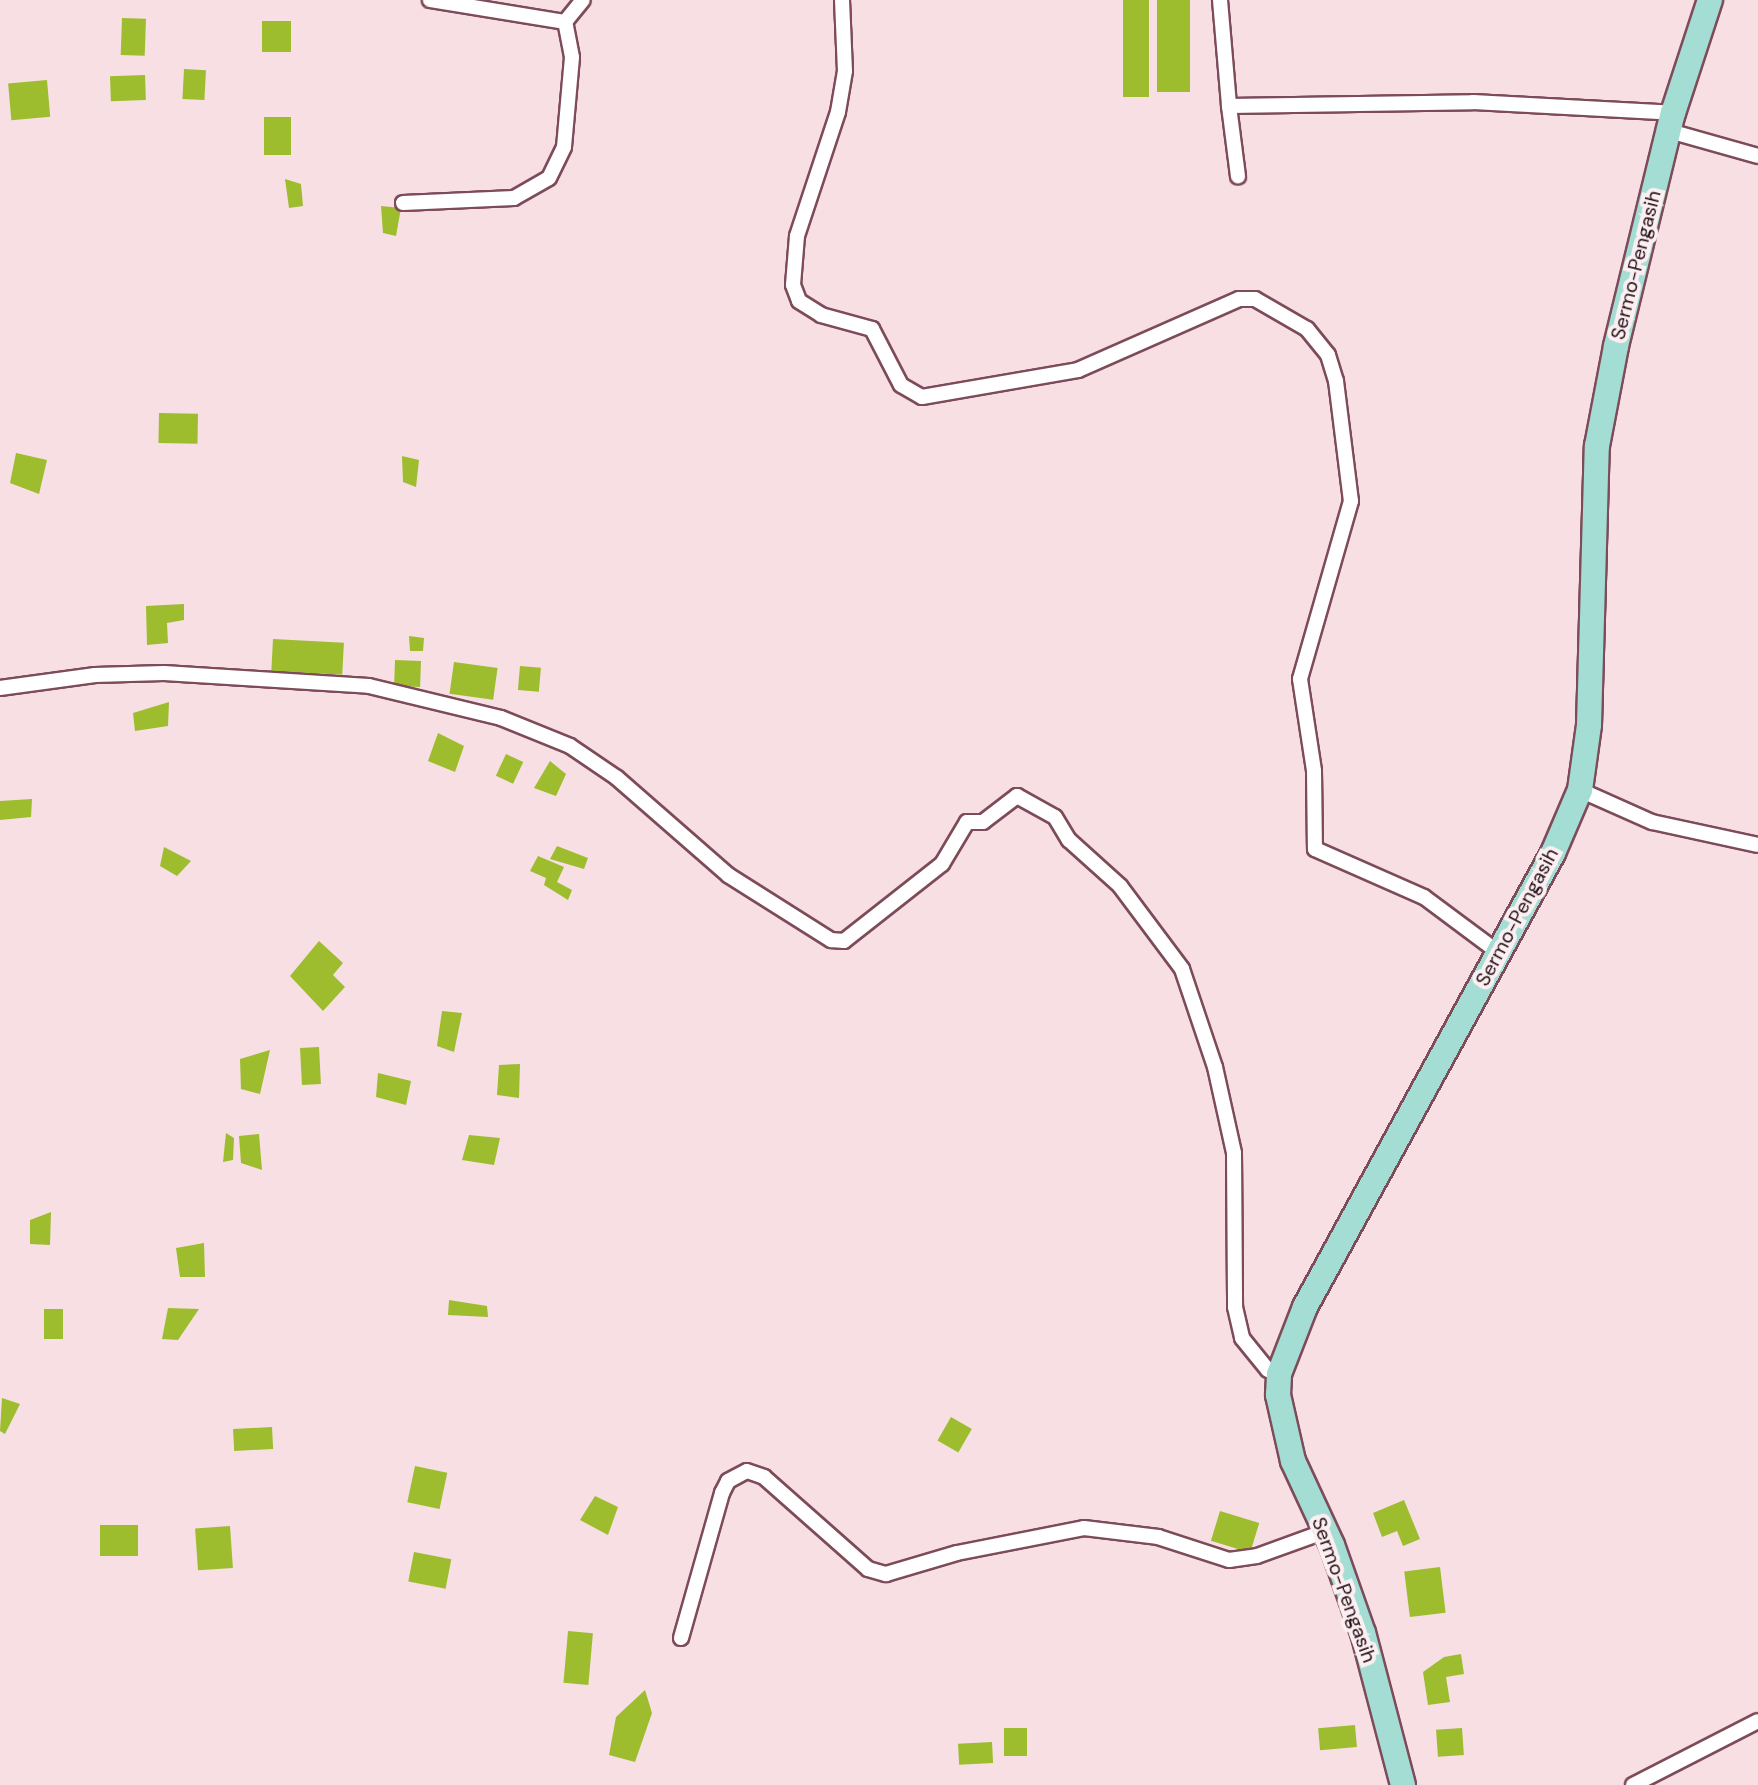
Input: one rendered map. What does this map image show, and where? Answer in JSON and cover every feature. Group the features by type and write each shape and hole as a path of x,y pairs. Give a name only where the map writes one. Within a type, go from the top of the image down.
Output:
{"main road":[{"name":"Sermo-Pengasih","path":"1403,1785 1363,1633 1326,1531 1293,1461 1278,1395 1279,1374 1305,1307 1553,853 1580,790 1589,710 1591,508 1597,446 1671,122 1710,0"}],"street":[{"path":"430,0 565,22"},
{"path":"565,22 583,0"},
{"path":"842,0 845,71 838,112 797,236 793,285 799,301 821,315 872,329 901,385 922,397 1078,370 1239,299 1255,299 1307,329 1328,355 1336,381 1351,501 1300,679 1314,771 1315,849 1424,897 1499,953"},
{"path":"1220,0 1238,176"},
{"path":"403,203 514,198 549,178 564,147 572,57 565,22"},
{"path":"1229,106 1473,102 1671,122 1758,156"},
{"path":"0,688 95,675 164,673 369,686 501,718 570,746 617,778 728,875 831,940 844,941 942,864 967,822 983,822 1017,796 1055,817 1069,840 1120,886 1182,969 1215,1067 1234,1153 1235,1307 1242,1338 1268,1370 1279,1374"},
{"path":"1580,790 1652,822 1758,845"},
{"path":"681,1638 722,1493 728,1481 747,1471 764,1477 868,1569 886,1574 957,1553 1084,1528 1158,1537 1229,1560 1257,1556 1326,1531"},
{"path":"1633,1785 1758,1721"}],"building":[{"path":"1123,0 1149,0 1149,97 1123,97"},
{"path":"1157,0 1190,0 1190,92 1157,92"},
{"path":"122,18 146,19 145,56 121,55"},
{"path":"262,21 291,21 291,52 262,52"},
{"path":"184,69 206,70 204,100 182,99"},
{"path":"145,75 146,100 111,101 110,76"},
{"path":"47,80 50,117 11,120 8,83"},
{"path":"264,117 291,117 291,155 264,155"},
{"path":"285,179 301,184 303,206 289,208"},
{"path":"381,206 401,208 396,236 383,233"},
{"path":"159,413 198,414 197,444 158,443"},
{"path":"16,453 47,460 39,494 10,483"},
{"path":"402,456 419,460 416,487 403,482"},
{"path":"184,604 184,620 167,623 168,643 147,645 146,606"},
{"path":"409,636 424,638 423,651 410,651"},
{"path":"273,639 344,643 342,675 271,671"},
{"path":"395,660 421,661 420,687 394,686"},
{"path":"454,662 498,668 493,700 450,694"},
{"path":"520,666 541,668 539,692 518,690"},
{"path":"169,702 168,726 135,731 133,713"},
{"path":"438,733 464,746 455,772 428,761"},
{"path":"506,754 523,762 513,784 496,776"},
{"path":"550,761 566,774 556,796 534,788"},
{"path":"32,799 31,817 0,820 0,801"},
{"path":"557,846 588,858 584,869 550,859"},
{"path":"164,847 191,861 177,876 160,866"},
{"path":"538,856 564,867 557,882 572,890 568,900 544,885 546,878 530,871"},
{"path":"319,941 343,963 333,975 345,987 323,1011 290,976"},
{"path":"442,1011 462,1013 454,1052 437,1046"},
{"path":"319,1047 321,1084 302,1085 300,1048"},
{"path":"270,1050 260,1094 241,1089 240,1059"},
{"path":"520,1064 519,1098 497,1095 499,1065"},
{"path":"378,1073 411,1081 406,1105 376,1097"},
{"path":"226,1133 234,1138 233,1160 223,1162"},
{"path":"259,1134 262,1170 241,1163 239,1136"},
{"path":"469,1135 500,1138 494,1165 462,1160"},
{"path":"51,1212 50,1245 30,1244 30,1220"},
{"path":"204,1243 205,1277 180,1277 176,1248"},
{"path":"449,1300 487,1306 488,1317 448,1315"},
{"path":"168,1308 199,1309 178,1340 162,1339"},
{"path":"44,1309 63,1309 63,1339 44,1339"},
{"path":"2,1398 20,1404 5,1434 0,1431"},
{"path":"951,1417 972,1429 958,1452 938,1440"},
{"path":"272,1427 273,1449 234,1451 233,1429"},
{"path":"415,1466 447,1473 440,1509 407,1502"},
{"path":"595,1496 618,1507 608,1535 580,1520"},
{"path":"1404,1500 1420,1539 1403,1546 1397,1531 1382,1537 1373,1513"},
{"path":"1220,1511 1259,1523 1250,1553 1211,1541"},
{"path":"100,1525 138,1525 138,1556 100,1556"},
{"path":"230,1526 233,1568 198,1570 195,1528"},
{"path":"414,1552 451,1559 446,1589 408,1581"},
{"path":"1440,1567 1446,1613 1410,1617 1404,1571"},
{"path":"568,1631 593,1633 588,1685 563,1683"},
{"path":"1461,1654 1464,1674 1446,1677 1450,1702 1428,1705 1423,1672 1444,1657"},
{"path":"645,1690 652,1713 635,1762 609,1755 616,1717"},
{"path":"1355,1725 1357,1747 1320,1750 1318,1728"},
{"path":"1004,1728 1027,1728 1027,1756 1004,1756"},
{"path":"1462,1728 1464,1755 1438,1757 1436,1730"},
{"path":"992,1742 993,1763 959,1765 958,1744"}]}
